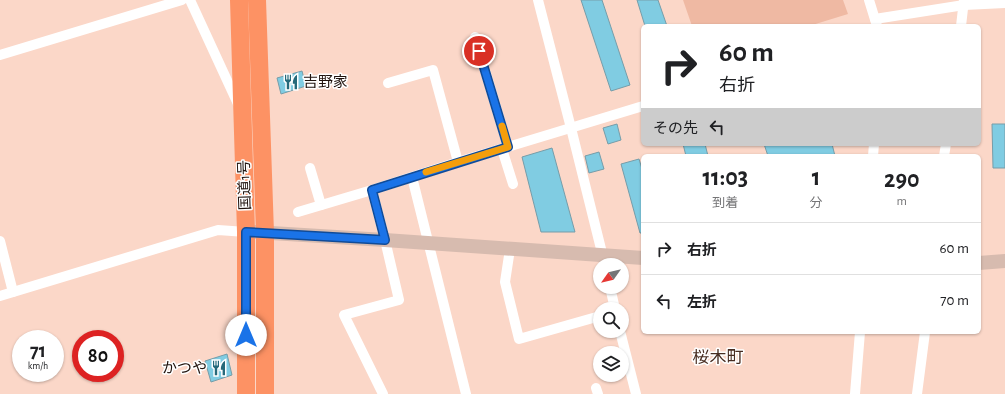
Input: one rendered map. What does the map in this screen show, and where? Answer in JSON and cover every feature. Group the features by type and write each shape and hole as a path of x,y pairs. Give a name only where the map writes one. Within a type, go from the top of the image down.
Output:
{"highway":[{"name":"国道1号","path":"239,0 246,232 246,394"},
{"name":"国道1号","path":"257,0 265,233 265,394"}],"street":[{"path":"0,55 182,0"},
{"path":"190,0 242,114"},
{"path":"538,0 604,258"},
{"path":"869,0 876,23 964,3 1005,3"},
{"path":"961,24 964,3"},
{"path":"475,37 505,148 513,184"},
{"path":"388,83 433,70 458,162"},
{"path":"298,212 641,107"},
{"path":"310,168 321,205"},
{"path":"412,177 466,394"},
{"path":"372,190 399,300 344,316 383,394"},
{"path":"0,296 218,230 510,249 593,259"},
{"path":"0,241 13,292"},
{"path":"510,249 505,282 519,338 593,318"},
{"path":"629,259 641,258"},
{"path":"981,263 1005,261"},
{"path":"855,394 860,334"},
{"path":"917,394 925,334"},
{"path":"622,338 636,394"}],"shaded area":[{"path":"683,0 843,0 848,14 816,24 691,24"}],"building":[{"path":"581,0 602,0 630,85 611,91"},
{"path":"637,0 658,0 666,24 644,24"},
{"name":"吉野家","path":"302,71 306,86 281,94 277,78"},
{"path":"617,124 621,140 608,144 603,128"},
{"path":"992,124 1005,124 1005,168 993,168"},
{"path":"684,146 706,146 708,154 686,154"},
{"path":"765,146 832,146 834,154 767,154"},
{"path":"552,148 575,232 541,232 522,157"},
{"path":"599,152 604,169 589,173 585,156"},
{"path":"639,159 641,166 641,233 640,233 621,164"},
{"name":"かつや","path":"227,354 232,375 211,382 205,361"}],"slow traffic":[{"path":"426,172 508,147 502,126"}],"place":[{"name":"吉野家","path":"291,82"},
{"name":"かつや","path":"219,368"}],"district":[{"name":"桜木町","path":"718,357"}],"route":[{"path":"246,335 246,232 385,240 372,190 508,147 479,51"}]}
